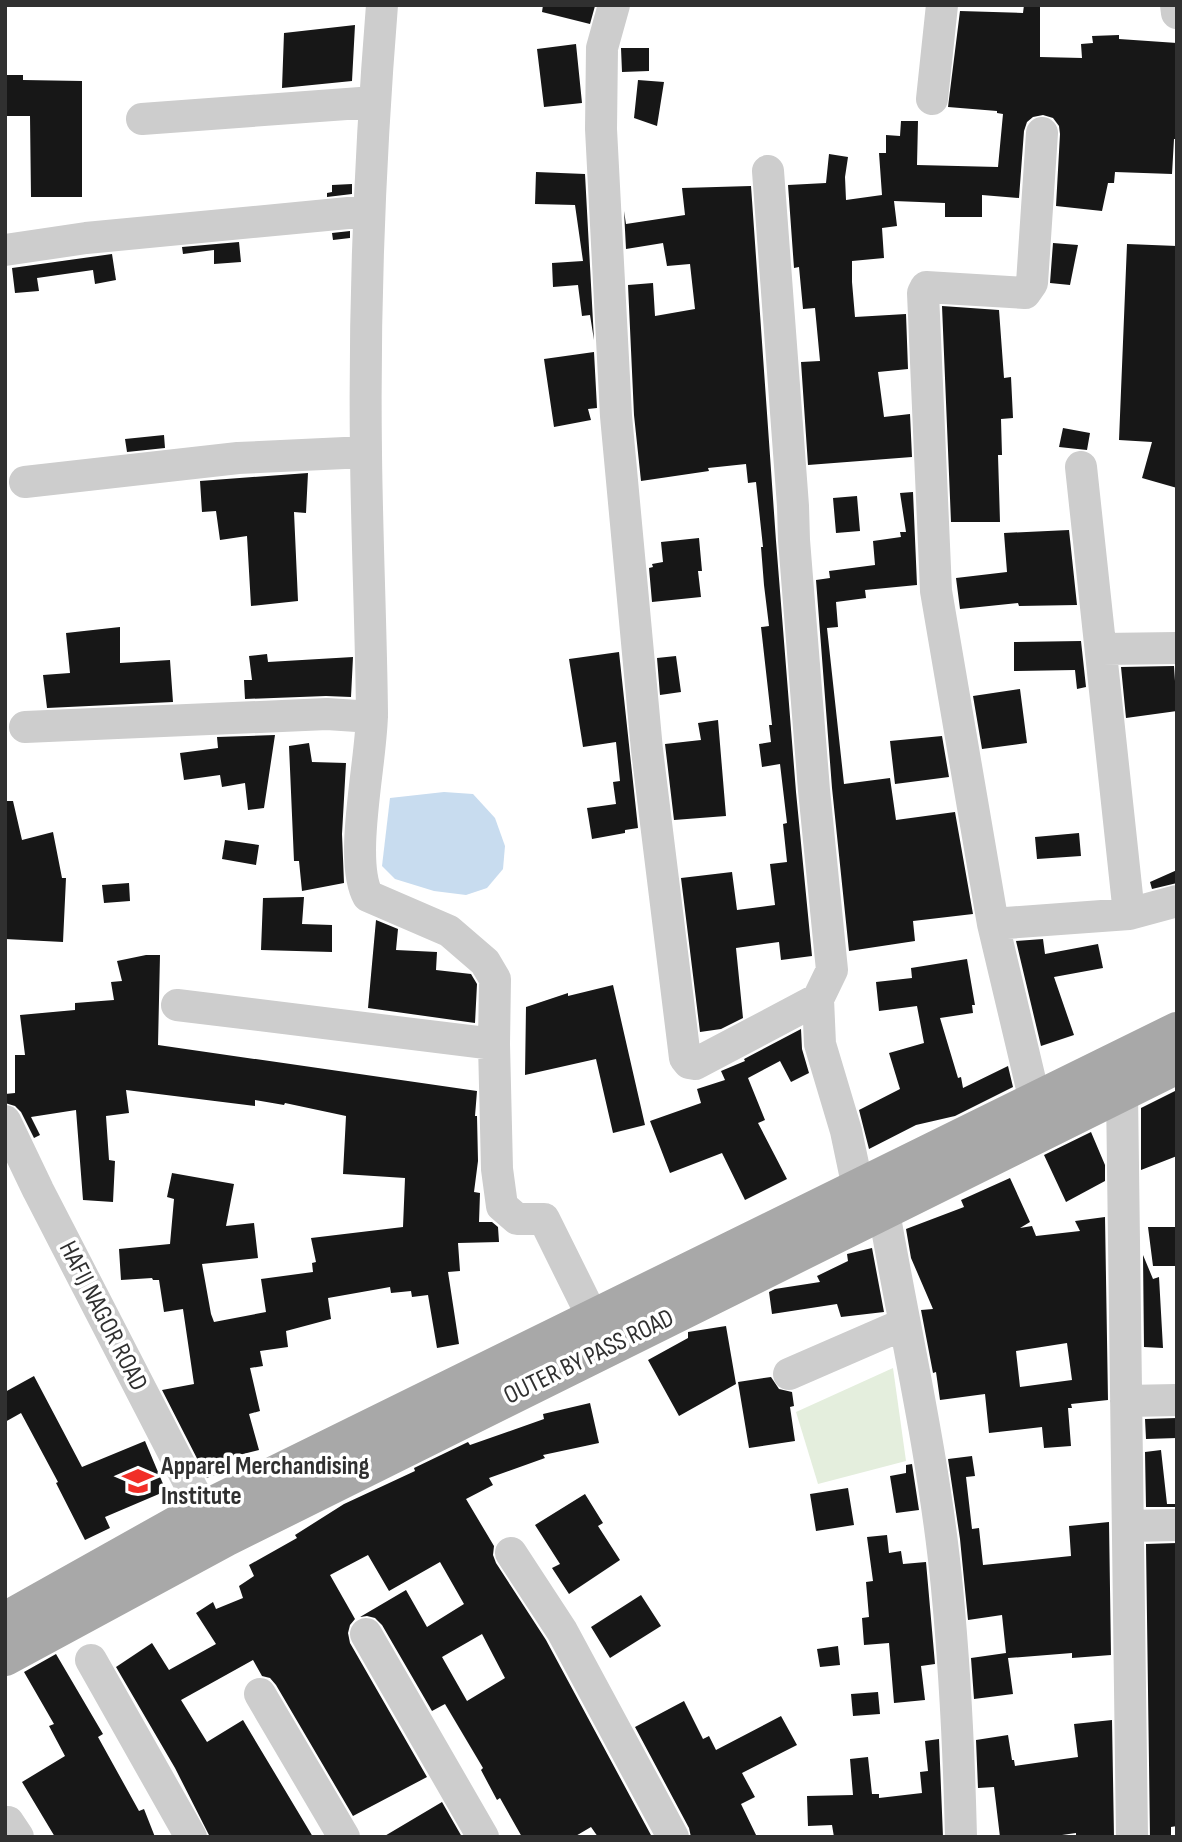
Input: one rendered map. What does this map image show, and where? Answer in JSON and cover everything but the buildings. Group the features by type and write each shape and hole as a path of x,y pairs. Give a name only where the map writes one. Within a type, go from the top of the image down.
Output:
{"main road":[{"name":"OUTER BY PASS ROAD","path":"5,1657 225,1538 871,1200 1035,1101 1177,1031"},
{"name":"OUTER BY PASS ROAD","path":"5,1621 203,1510 593,1318 1122,1092 1177,1065"}],"street":[{"path":"382,5 369,211 366,452 372,717 360,858 362,884 368,896 449,931 485,962 495,979 497,1169 502,1206 517,1219 544,1219 593,1318"},
{"path":"614,5 602,48 601,129 616,416 647,750 685,1058 689,1063 695,1064 818,999"},
{"path":"932,100 942,5"},
{"path":"1176,5 1177,13"},
{"path":"142,119 374,102"},
{"path":"1035,1101 993,924 936,591 923,293 926,287 1025,293 1032,283 1042,133"},
{"path":"768,171 795,554 832,970 818,999 820,1044 846,1131 871,1200 904,1324 923,1420 947,1587 958,1744 961,1837"},
{"path":"5,250 86,238 369,211"},
{"path":"25,482 238,458 366,452"},
{"path":"1082,467 1129,914"},
{"path":"1102,649 1177,648"},
{"path":"25,727 327,714 372,717"},
{"path":"993,924 1129,914 1177,901"},
{"path":"177,1004 494,1044"},
{"path":"1122,1092 1132,1837"},
{"name":"HAFIJ NAGOR ROAD","path":"5,1121 203,1510"},
{"path":"789,1374 904,1324"},
{"path":"1126,1401 1177,1400"},
{"path":"1128,1526 1177,1525"},
{"path":"511,1553 562,1632 673,1837"},
{"path":"366,1634 483,1837"},
{"path":"91,1660 191,1837"},
{"path":"260,1694 344,1837"}],"green space":[{"path":"893,1368 906,1461 818,1484 796,1412"}],"water":[{"path":"444,792 473,794 495,818 505,846 503,869 487,888 466,895 434,891 395,879 382,866 390,798"}],"place":[{"name":"Apparel Merchandising Institute","path":"138,1481"}]}
